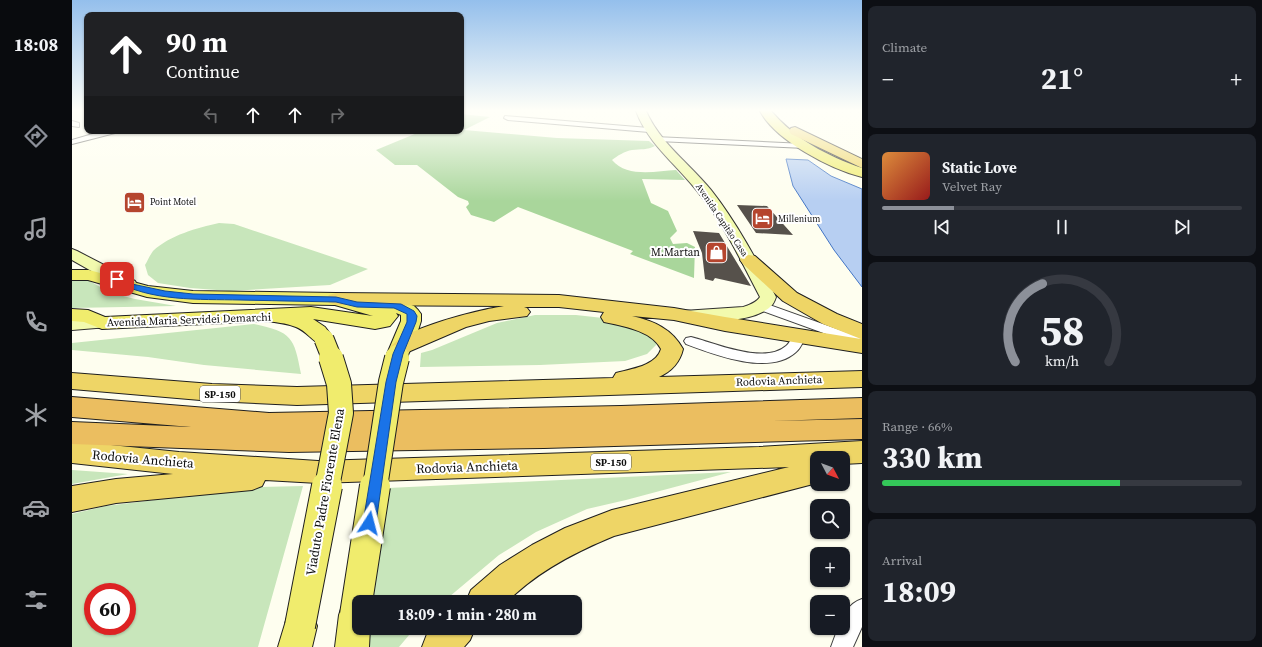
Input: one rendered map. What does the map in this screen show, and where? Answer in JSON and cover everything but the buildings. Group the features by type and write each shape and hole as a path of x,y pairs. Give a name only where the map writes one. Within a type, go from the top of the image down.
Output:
{"highway":[{"path":"812,141 862,164"},
{"path":"834,163 862,176"},
{"path":"749,260 790,297 830,319 862,332"},
{"path":"336,300 559,301 674,314 799,336 862,344"},
{"path":"400,351 424,335 446,326 489,316 517,312 560,312 618,318 652,330 670,344 672,349 670,355 666,361 657,368 639,375 595,387"},
{"name":"Rodovia Anchieta","path":"72,381 190,392 297,396 862,378"},
{"name":"SP-150","path":"72,407 269,423 620,416 862,408"},
{"name":"Rodovia Anchieta","path":"72,433 288,441 544,437 862,429"},
{"name":"Rodovia Anchieta","path":"72,452 179,463 307,472 752,458 862,452"},
{"path":"850,464 862,461"},
{"path":"72,499 116,491 307,472"},
{"path":"489,595 523,566 552,548 580,535 612,523 810,474"},
{"path":"440,647 451,635"}],"main road":[{"name":"Avenida Capitão Casa","path":"659,141 706,194 749,260 768,297 767,302 756,308"},
{"path":"800,141 805,146 834,163 862,173"},
{"path":"806,141 820,150 862,169"},
{"name":"Avenida Maria Servidei Demarchi","path":"72,254 129,286 147,291 193,297 336,300 357,305"},
{"path":"72,275 89,275 129,286"},
{"path":"264,315 311,313 375,323 382,322 388,316 376,310 357,305"},
{"path":"352,647 355,615 391,382 400,351 412,322 411,313 401,307 394,305 357,305"},
{"path":"674,314 702,316 735,313 756,308"},
{"path":"72,314 88,316 102,324"},
{"name":"Avenida Maria Servidei Demarchi","path":"72,324 102,324 264,315 290,318 303,322 315,328 324,339"},
{"name":"Viaduto Padre Fiorente Elena","path":"298,636 341,413 338,376 324,339"}],"street":[{"path":"739,141 805,146"},
{"path":"756,308 862,344"},
{"path":"691,341 733,355 765,358 775,357 790,351 796,346 799,336"},
{"path":"842,647 848,631 859,611 862,610"}],"green space":[{"path":"397,141 649,141 655,146 647,149 627,151 612,160 618,166 634,171 651,172 676,170 685,180 642,179 651,203 668,211 677,231 670,238 673,244 687,243 695,247 694,278 630,254 633,251 518,207 494,222 471,215 466,207 469,204 468,201 458,197 417,165 395,165 376,150"},
{"path":"219,223 234,224 368,269 330,285 230,291 190,288 158,283 148,275 145,265 153,251 160,245 184,233"},
{"path":"72,279 86,279 111,293 176,306 72,308"},
{"path":"535,315 576,315 603,318 652,334 658,343 647,354 625,361 540,365 420,367 421,353 432,350 497,323"},
{"path":"254,324 276,330 289,338 296,352 301,374 72,350 72,343"},
{"path":"72,470 128,474 72,484"},
{"path":"731,472 587,509 536,532 499,555 451,595 373,595 388,488"},
{"path":"303,486 258,647 72,647 72,514 106,506 260,487"},
{"path":"368,635 409,635 399,647 366,647"}],"water":[{"path":"786,159 808,160 831,176 862,189 862,287 834,250 793,186"}],"place":[{"name":"Point Motel","path":"134,202"},
{"name":"Millenium","path":"763,219"},
{"name":"M.Martan","path":"716,252"}],"route":[{"path":"117,279 129,286 165,294 193,297 336,300 357,305 394,305 411,313 412,322 398,354 391,382 369,523"}]}
